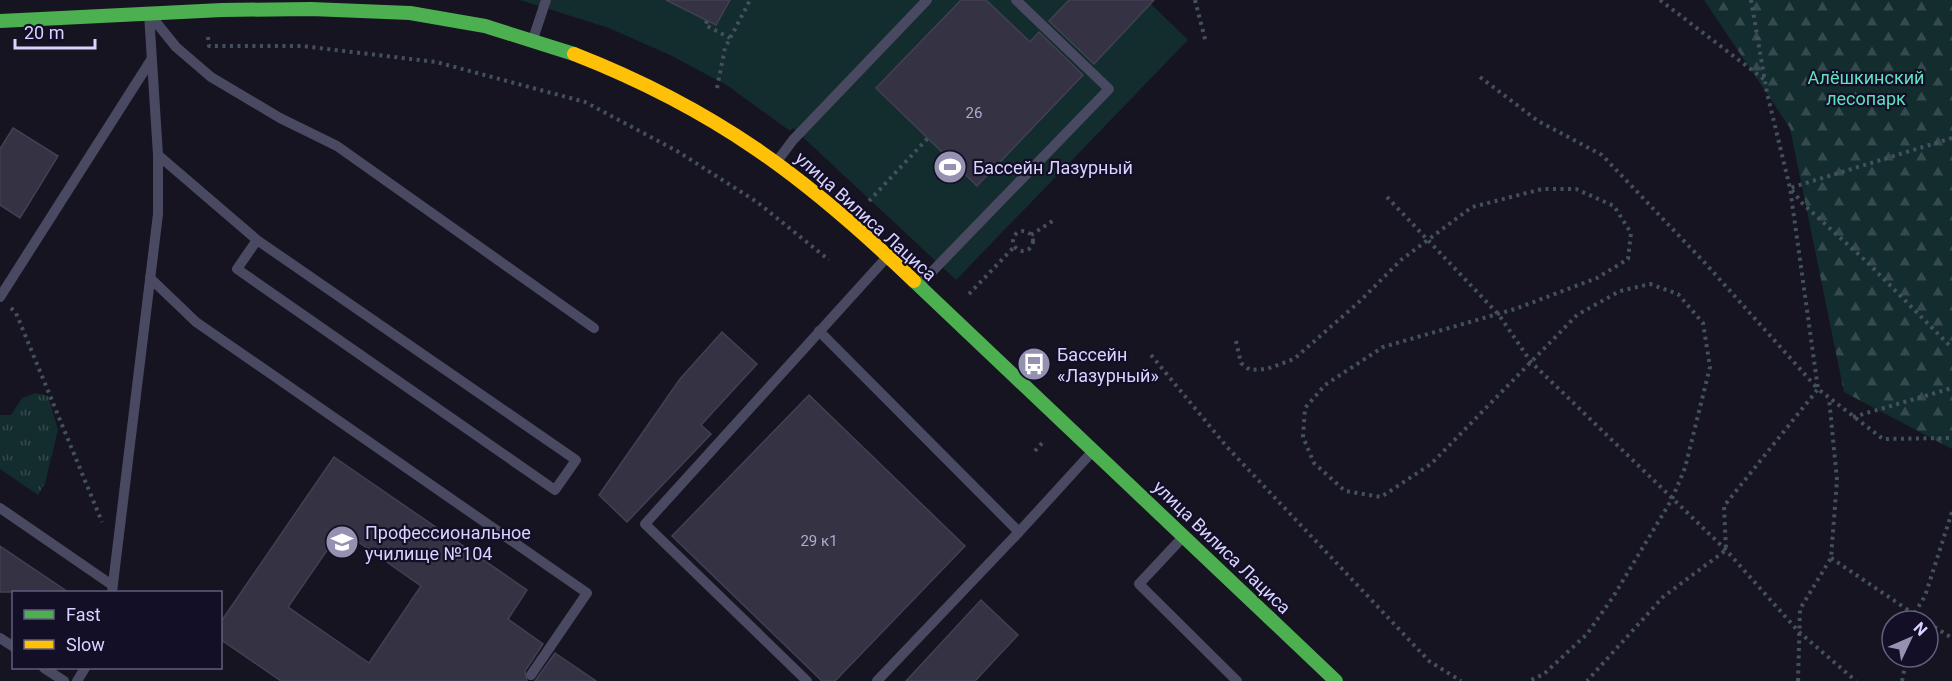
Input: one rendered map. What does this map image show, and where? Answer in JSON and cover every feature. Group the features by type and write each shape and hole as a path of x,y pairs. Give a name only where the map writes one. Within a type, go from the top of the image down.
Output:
{"street":[{"name":"улица Вилиса Лациса","path":"0,21 74,13 149,14 207,10 330,10 440,16 554,46 644,85 707,116 777,161 888,256 1185,535 1336,681"}],"lane":[{"path":"533,40 546,0"},
{"path":"777,161 793,140 927,0"},
{"path":"918,286 1109,89 1016,0"},
{"path":"0,508 112,589 158,214 158,155 149,14"},
{"path":"149,14 176,47 212,77 280,118 337,146 594,328"},
{"path":"0,297 151,60"},
{"path":"158,155 257,240 576,460 555,490 237,269 257,240"},
{"path":"807,681 645,524 888,256"},
{"path":"150,278 196,322 586,593 531,675"},
{"path":"819,331 1019,532"},
{"path":"877,681 1094,450"},
{"path":"1185,535 1139,584 1237,681"},
{"path":"46,669 64,681"}],"path":[{"path":"717,88 725,48 750,0"},
{"path":"1195,0 1206,43"},
{"path":"1660,0 1766,81"},
{"path":"1726,550 1724,506 1818,389 1790,188 1751,0"},
{"path":"207,10 209,46 302,46 436,62 585,102 697,164 756,202 829,260"},
{"path":"707,21 705,25 730,38"},
{"path":"1480,77 1538,121 1602,155 1705,263 1818,389 1853,417 1883,439 1952,438"},
{"path":"867,204 928,138"},
{"path":"1790,188 1952,138"},
{"path":"1790,188 1803,204 1867,262 1952,348"},
{"path":"1236,341 1242,363 1250,370 1267,369 1294,359 1425,239 1472,207 1542,189 1576,189 1614,206 1631,233 1628,259 1597,278 1499,315 1383,347 1325,385 1305,408 1303,436 1314,463 1345,491 1381,498 1431,464 1577,315 1620,291 1650,284 1678,294 1703,323 1710,367 1685,468 1672,499 1613,597 1587,634 1544,674 1529,681"},
{"path":"1387,197 1499,315 1531,362 1726,550 1799,632 1856,681"},
{"path":"1031,235 1054,220"},
{"path":"1025,230 1031,235 1034,243 1029,250 1021,252 1014,247 1012,239 1017,232 1025,230"},
{"path":"968,296 1014,247"},
{"path":"0,297 16,313 102,523"},
{"path":"1151,355 1227,447 1422,652 1461,681"},
{"path":"1853,417 1952,388"},
{"path":"1798,681 1800,609 1831,558 1837,480 1829,398"},
{"path":"1917,609 1925,596 1952,512"},
{"path":"1587,681 1663,597 1726,550"},
{"path":"1831,558 1907,609"}],"green space":[{"name":"Бассейн Лазурный","path":"520,0 1147,0 1188,40 956,280 793,128 790,131 728,86 672,56 609,28"},
{"name":"Алёшкинский лесопарк","path":"1704,0 1952,0 1952,449 1844,392 1790,128"},
{"path":"36,393 48,396 58,430 45,483 38,495 0,469 0,415 11,415 22,398"}],"building":[{"path":"666,0 730,0 716,25"},
{"path":"961,0 986,0 1030,42 1039,32 1083,75 977,186 876,88"},
{"path":"1069,0 1154,0 1094,64 1049,21"},
{"path":"13,128 58,156 20,218 0,205 0,149"},
{"path":"722,332 757,364 701,425 711,434 627,522 599,495 680,379"},
{"path":"809,395 965,546 835,681 822,681 672,536"},
{"path":"334,457 527,590 508,619 543,644 525,671 527,681 281,681 222,640 222,620","holes":["341,530 421,586 369,663 288,607"]},
{"path":"0,546 67,591 12,591 0,592"},
{"path":"981,600 1018,635 975,681 906,681"},
{"path":"555,653 596,681 535,681"}],"traffic: fast":[{"path":"0,21 222,10 311,9 410,13 485,26 574,54"},
{"path":"914,281 1336,681"}],"traffic: slow":[{"path":"574,54 625,75 671,98 756,149 835,209 914,281"}],"place":[{"name":"Бассейн Лазурный","path":"950,167"},
{"name":"Бассейн «Лазурный»","path":"1034,364"},
{"name":"Профессиональное училище №104","path":"342,542"}]}
